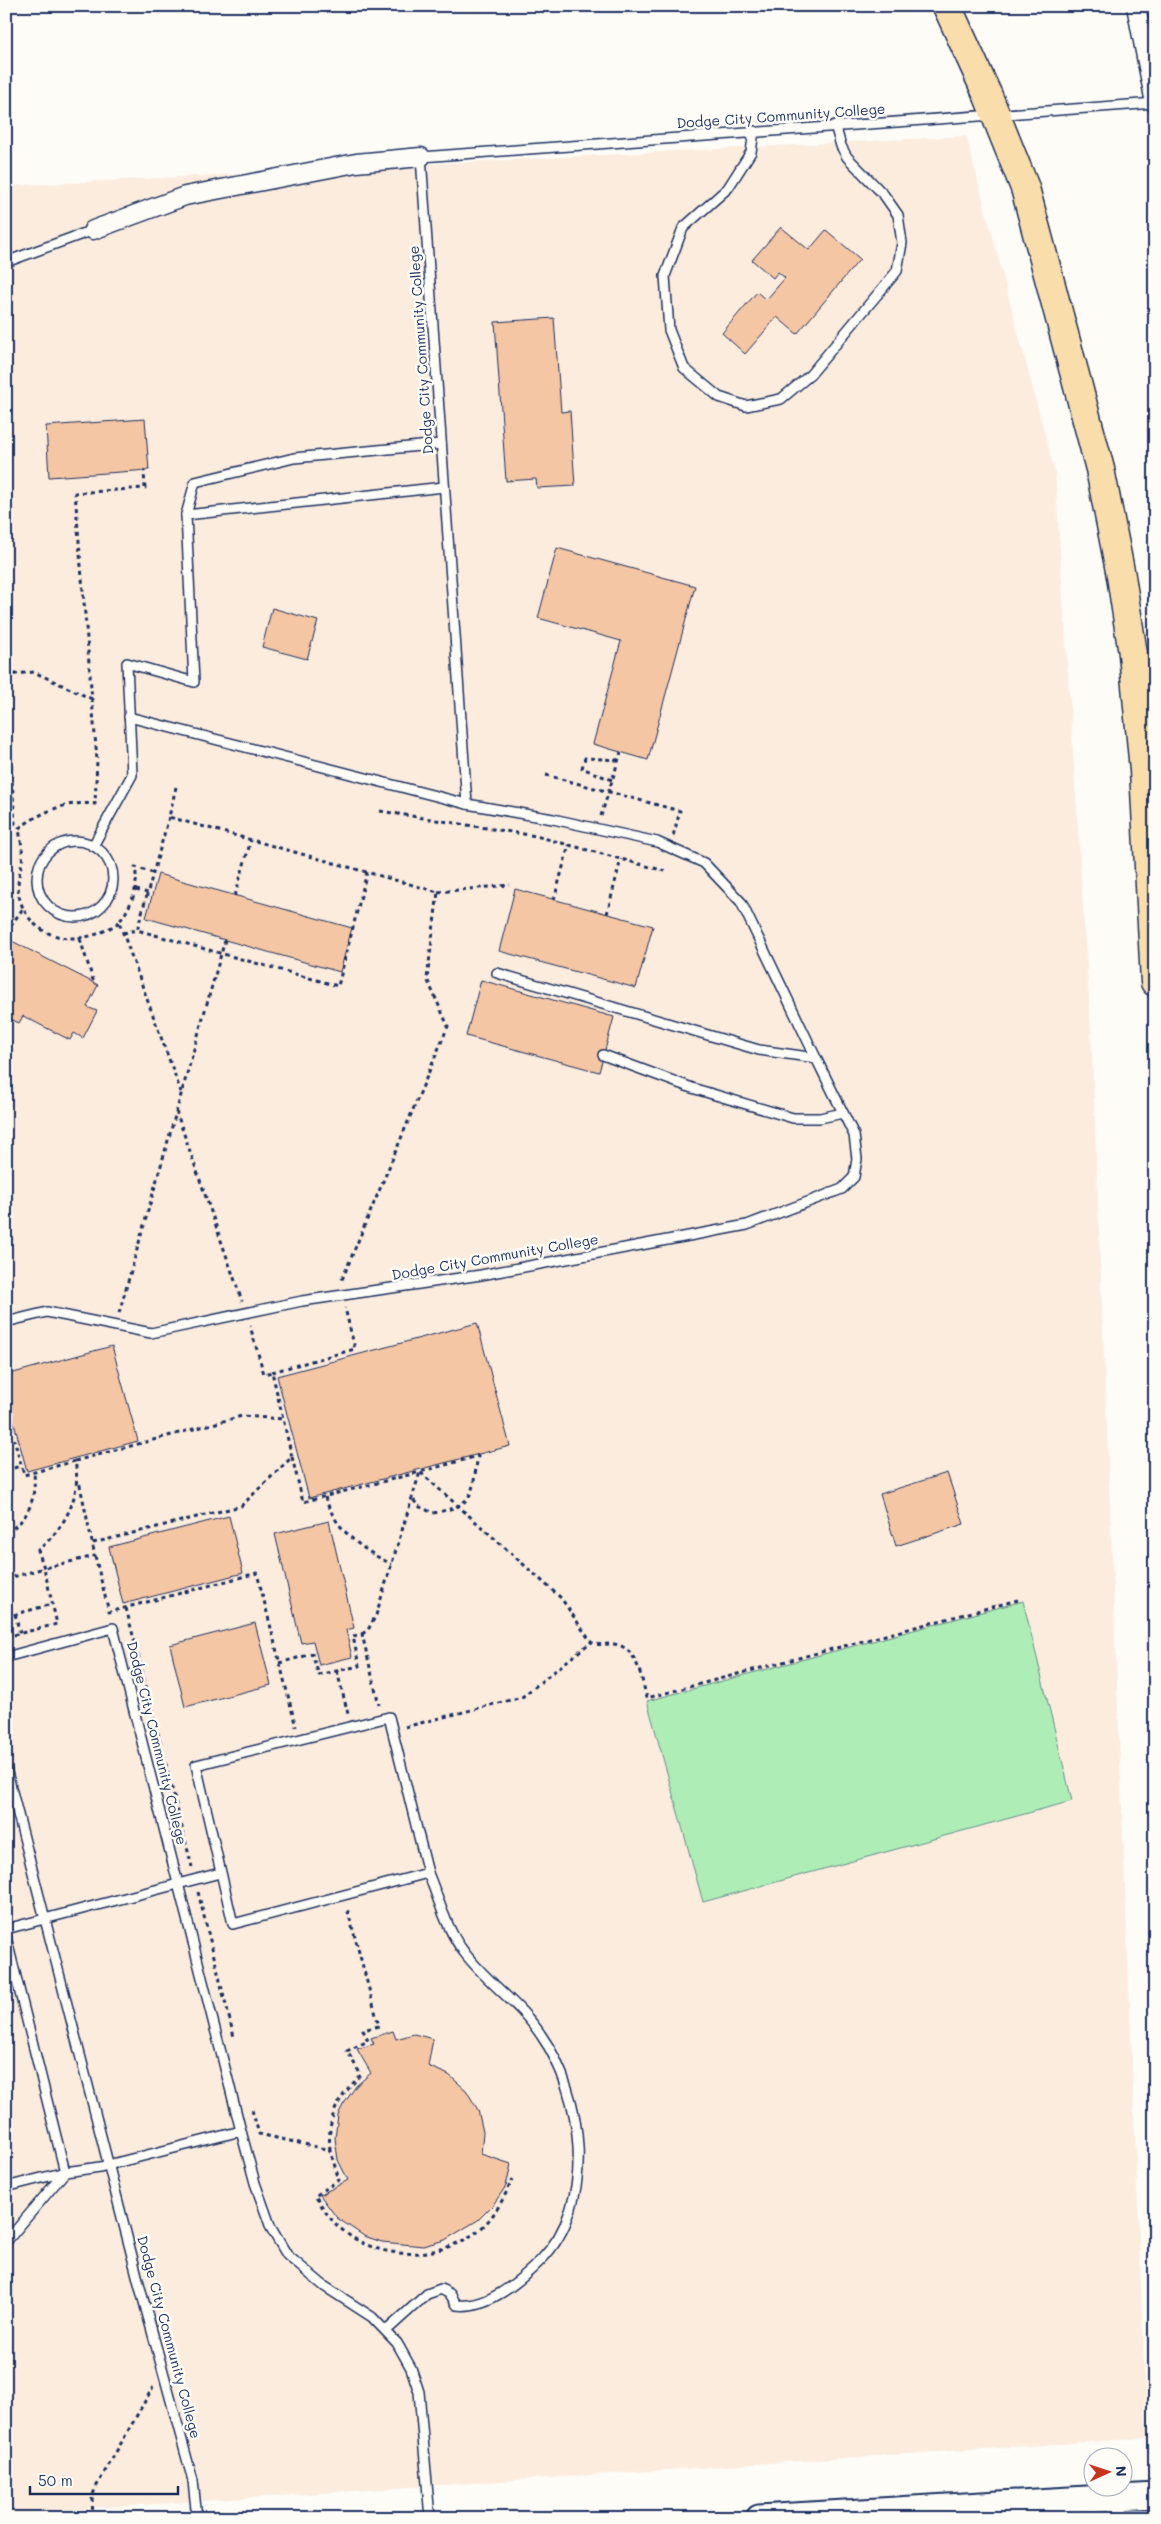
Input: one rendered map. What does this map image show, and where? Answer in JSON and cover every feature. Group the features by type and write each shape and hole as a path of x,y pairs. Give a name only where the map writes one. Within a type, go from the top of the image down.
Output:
{"highway":[{"path":"947,6 995,114 1025,188 1100,469 1121,576 1133,654 1144,770 1155,982"}],"main road":[{"path":"759,2518 1117,2508 1155,2495"}],"street":[{"path":"1136,6 1155,103"},
{"path":"93,230 185,196 356,162 421,157"}],"lane":[{"name":"Dodge City Community College","path":"6,1322 47,1312 150,1333 342,1296 481,1276 747,1225 842,1189 854,1177 857,1159 854,1135 844,1113 741,902 704,863 657,842 597,828 467,804 421,157 835,125 1155,103"},
{"path":"754,131 751,152 728,188 683,228 665,276 669,330 684,368 719,397 746,406 781,399 810,375 897,271 902,243 898,215 884,195 847,157 841,146 835,125"},
{"path":"6,262 93,230"},
{"path":"93,846 132,775 127,663 194,682 186,515 195,482 294,458 441,444"},
{"path":"186,515 444,487"},
{"path":"130,717 467,804"},
{"path":"68,842 81,842 93,846 103,854 110,865 113,878 111,890 106,901 98,910 75,918 63,916 52,910 38,890 39,866 46,854 56,846 68,842"},
{"path":"496,973 759,1050 816,1058"},
{"path":"603,1055 692,1088 793,1118 820,1118 844,1113"},
{"name":"Dodge City Community College","path":"6,1657 114,1628 255,2183 271,2228 287,2255 324,2286 372,2318 397,2343 410,2368 419,2392 430,2518"},
{"path":"386,2331 427,2294 441,2289 450,2294 457,2306 471,2307 498,2294 530,2272 549,2252 563,2227 573,2200 580,2164 578,2132 570,2100 558,2067 542,2035 520,2008 464,1953 446,1921 428,1873 389,1717 196,1765 220,1873 234,1924 428,1873"},
{"name":"Dodge City Community College","path":"6,1768 108,2165 193,2481 196,2518"},
{"path":"6,1929 220,1873"},
{"path":"6,1937 65,2172"},
{"path":"6,2187 65,2172 108,2165 241,2131"},
{"path":"6,2242 65,2172"}],"path":[{"path":"19,828 43,812 57,806 72,803 95,804 97,760 75,493 145,488 144,471"},
{"path":"6,675 34,672 92,699"},
{"path":"6,694 15,824 19,828 22,861 18,873 18,885 24,907 34,921 46,932 63,938 80,938 106,932 119,922 129,909 136,890 135,867 153,873"},
{"path":"597,828 621,752"},
{"path":"612,780 582,768 585,758 619,760"},
{"path":"6,774 12,774"},
{"path":"546,775 680,811 669,847"},
{"path":"137,930 176,787"},
{"path":"6,809 14,805"},
{"path":"380,811 500,829 569,845 665,871"},
{"path":"169,817 438,892 510,885"},
{"path":"235,896 251,840"},
{"path":"554,900 569,845"},
{"path":"606,914 621,859"},
{"path":"123,933 137,930 338,986 367,872"},
{"path":"136,890 148,893"},
{"path":"176,1111 246,1313 264,1374 355,1349 340,1285 448,1026 426,979 438,892"},
{"path":"6,932 24,907"},
{"path":"119,922 182,1092"},
{"path":"80,938 94,983"},
{"path":"116,1325 225,940"},
{"path":"272,1372 303,1502 478,1456 470,1497 458,1506 433,1513 418,1506 412,1498"},
{"path":"14,1439 24,1474 242,1416 283,1419"},
{"path":"92,1543 241,1506 292,1457"},
{"path":"75,1461 109,1612 256,1574 299,1739"},
{"path":"6,1470 22,1466"},
{"path":"6,1532 25,1518 34,1494 34,1472"},
{"path":"279,1662 312,1654 319,1675 359,1666 353,1636 368,1630 376,1616 420,1472"},
{"path":"420,1472 560,1598 591,1642 596,1645 614,1644 630,1652 634,1658 647,1698 1018,1600"},
{"path":"6,1637 57,1624 38,1550 52,1539 64,1522 75,1498 79,1478"},
{"path":"325,1497 330,1511 349,1536 370,1554 392,1564"},
{"path":"6,1579 95,1556"},
{"path":"6,1617 52,1604"},
{"path":"126,1608 235,2041"},
{"path":"15,1614 20,1634"},
{"path":"362,1634 382,1718"},
{"path":"392,1730 522,1697 591,1642"},
{"path":"337,1671 352,1726"},
{"path":"343,1895 380,2026 363,2030 368,2041 347,2051 361,2075 342,2095 330,2125 330,2150 339,2180 315,2196 333,2221 347,2233 367,2245 392,2253 437,2251 459,2242 480,2229 495,2212 513,2179"},
{"path":"251,2106 259,2134 330,2150"},
{"path":"93,2518 92,2498 95,2488 149,2397 153,2379"}],"shaded area":[{"path":"966,136 1055,473 1091,1032 1147,2438 6,2514 6,186"}],"green space":[{"path":"1023,1601 1072,1801 703,1902 647,1701"}],"building":[{"path":"781,227 809,250 826,230 860,259 797,334 777,317 745,354 722,333 757,292 766,300 785,278 778,272 773,278 752,260"},
{"path":"554,318 561,412 570,411 575,486 537,488 536,479 506,481 495,322"},
{"path":"145,419 149,470 49,477 46,426"},
{"path":"557,548 695,586 648,760 593,744 621,641 538,618"},
{"path":"272,608 318,621 307,659 262,647"},
{"path":"158,874 352,928 340,972 146,918"},
{"path":"515,889 653,926 636,988 499,951"},
{"path":"6,938 98,985 87,1007 97,1011 83,1038 74,1033 70,1040 23,1016 19,1023 6,1017"},
{"path":"481,980 614,1017 599,1072 466,1036"},
{"path":"477,1323 510,1446 309,1498 277,1376"},
{"path":"112,1346 138,1441 27,1471 6,1394 6,1375"},
{"path":"947,1473 964,1524 896,1546 880,1494"},
{"path":"229,1516 243,1573 123,1604 109,1547"},
{"path":"329,1521 354,1628 346,1630 352,1657 319,1665 313,1641 301,1643 275,1534"},
{"path":"255,1623 271,1685 185,1707 170,1645"},
{"path":"393,2031 396,2039 414,2034 433,2039 428,2066 449,2075 466,2090 478,2110 483,2132 481,2154 511,2164 506,2186 493,2205 478,2220 445,2240 423,2246 382,2242 364,2236 337,2218 320,2195 348,2180 338,2160 335,2138 338,2115 343,2105 356,2086 371,2073 357,2049 374,2044 371,2038"}]}
